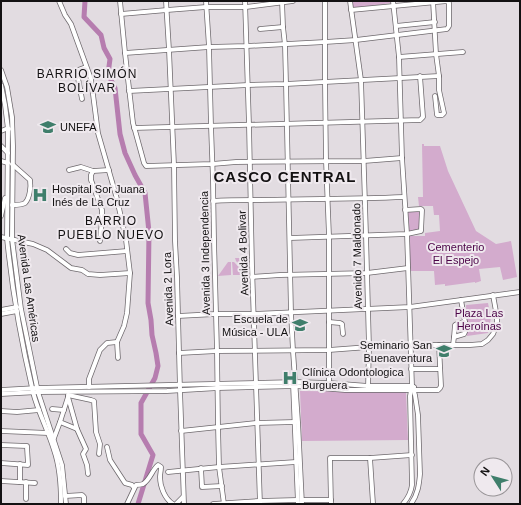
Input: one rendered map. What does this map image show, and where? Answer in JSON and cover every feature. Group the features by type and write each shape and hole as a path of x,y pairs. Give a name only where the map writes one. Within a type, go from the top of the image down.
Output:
{"street":[{"path":"60,1 65,15 70,21 92,83 96,124 120,212 127,251 130,272 127,313 124,326 117,342 118,358"},
{"path":"120,1 134,128 145,165 364,161 402,158"},
{"name":"Avenida 2 Lora","path":"166,1 170,50 184,504"},
{"name":"Avenida 3 Independencia","path":"206,1 209,47 218,426 224,504"},
{"name":"Avenida 4 Bolivar","path":"245,1 256,423 260,502"},
{"path":"121,14 206,7 246,7 294,1"},
{"path":"325,1 324,82 329,274 328,388"},
{"name":"Avenido 7 Maldonado","path":"350,1 361,80 369,347 368,388"},
{"path":"393,1 399,57 402,158 407,234 412,369 412,486 408,499 403,504"},
{"path":"282,2 285,45 296,462 300,502"},
{"path":"125,53 209,47 285,45 356,40 447,29 449,26 449,2 433,2 351,10"},
{"path":"433,2 439,90 444,112 442,115 437,114 435,96"},
{"path":"396,26 435,22"},
{"path":"260,29 283,27"},
{"path":"399,57 463,52"},
{"path":"82,98 77,73 78,70 86,67"},
{"name":"Avenida Las Américas","path":"1,70 10,105 12,132 10,152"},
{"path":"134,128 420,120 423,117 420,76"},
{"path":"129,91 439,76"},
{"name":"Avenida Las Américas","path":"1,85 6,105 10,152 6,198 17,309 23,345 35,390 54,438 62,465 66,504"},
{"path":"1,131 8,129 12,132"},
{"path":"1,146 10,152"},
{"path":"1,161 10,164 30,180 31,183 29,196 26,202 23,204 12,205"},
{"path":"69,170 81,167 93,171 109,170"},
{"path":"93,171 91,180 102,210 100,241"},
{"path":"213,201 404,197"},
{"path":"1,216 6,198"},
{"name":"Avenida Las Américas","path":"6,198 12,205 9,238 35,390 39,410 54,450 58,468 61,487 60,504"},
{"path":"290,238 407,234 422,230 422,210 405,210"},
{"path":"1,237 33,244 48,250 72,268 82,270 88,274 100,275 130,272"},
{"path":"66,250 70,253 78,255 127,251"},
{"path":"252,277 280,275 367,274 408,268"},
{"path":"177,277 183,277"},
{"path":"178,316 291,313 410,307 520,292"},
{"path":"179,353 217,351 329,350 411,345 482,344 488,340 494,332 497,324 493,295"},
{"path":"454,337 465,333 465,322 461,300"},
{"path":"1,310 17,309"},
{"path":"1,314 17,309"},
{"path":"329,322 342,324 343,334"},
{"path":"453,345 455,325 465,322"},
{"path":"89,388 89,380 100,350 107,343 117,342"},
{"path":"294,384 345,390 368,388 412,388 420,390 438,390 441,386 440,345"},
{"path":"412,369 440,369"},
{"path":"1,390 89,388 167,391 180,388 218,386 329,383 368,388"},
{"path":"294,384 300,502"},
{"path":"68,394 100,389 167,385 180,388"},
{"path":"411,504 416,498 420,478 418,415 412,388"},
{"path":"1,394 35,390 68,394 94,401 96,432 100,444 99,454"},
{"path":"54,438 68,394"},
{"path":"68,394 77,429 86,449 83,454 88,474"},
{"path":"52,409 64,410"},
{"path":"1,411 17,412 39,410"},
{"path":"60,422 77,429"},
{"path":"181,430 256,423 295,422"},
{"path":"1,431 48,433"},
{"path":"1,445 27,446 28,464 1,463"},
{"path":"107,447 110,460 125,483 135,487"},
{"path":"212,504 331,502 330,458 370,458 412,455"},
{"path":"370,458 373,504"},
{"path":"168,472 201,468 296,462"},
{"path":"20,464 20,482"},
{"path":"127,504 135,487 143,484 158,465 161,469 161,484 168,501 174,504 183,497"},
{"path":"201,468 202,487 222,486"},
{"path":"1,481 35,483"},
{"path":"26,482 26,499"},
{"path":"65,496 82,495 84,496 84,504"}],"green space":[{"path":"351,1 390,1 391,3 352,9"},
{"name":"Cementerio El Espejo","path":"422,144 424,144 424,146 440,146 448,171 476,231 496,244 511,241 517,277 503,280 500,267 479,269 481,281 445,286 445,284 435,285 434,271 410,271 409,236 425,236 425,233 440,231 439,215 434,215 433,206 419,206 418,197 423,197"},
{"path":"408,211 420,211 421,229 409,231"},
{"path":"235,258 247,258 247,273 236,261"},
{"path":"228,262 231,262 231,275 218,276"},
{"path":"232,262 234,262 246,275 233,275"},
{"name":"Plaza Las Heroínas","path":"488,303 491,318 488,333 467,336 466,305"},
{"path":"300,391 406,392 408,440 302,441"}],"waterway":[{"path":"85,1 84,17 101,35 104,48 110,59 108,74 115,88 120,134 125,153 145,193 149,232 148,303 158,366 155,378 141,403 141,434 153,455 138,504"}],"place":[{"name":"UNEFA","path":"48,127"},
{"name":"Hospital Sor Juana Inés de La Cruz","path":"40,195"},
{"name":"Escuela de Música - ULA","path":"300,325"},
{"name":"Seminario San Buenaventura","path":"444,351"},
{"name":"Clínica Odontologica Burguera","path":"290,378"}],"district":[{"name":"BARRIO SIMÓN BOLÍVAR","path":"87,81"},
{"name":"CASCO CENTRAL","path":"285,176"},
{"name":"BARRIO PUEBLO NUEVO","path":"111,228"}]}
